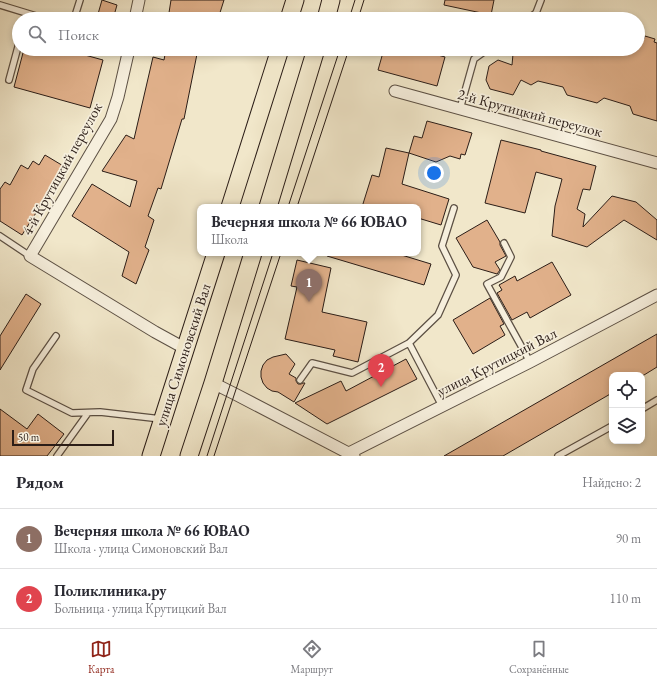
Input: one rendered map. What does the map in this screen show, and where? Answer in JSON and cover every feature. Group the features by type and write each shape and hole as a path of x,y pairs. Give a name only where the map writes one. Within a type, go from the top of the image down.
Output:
{"main road":[{"path":"291,12 295,0"},
{"path":"328,12 331,0"},
{"path":"231,204 278,56"},
{"path":"269,204 314,56"},
{"name":"улица Симоновский Вал","path":"151,456 215,256"},
{"path":"189,456 252,256"}],"street":[{"path":"136,12 139,0"},
{"name":"4-й Крутицкий переулок","path":"30,256 111,119 118,97 127,56"},
{"name":"2-й Крутицкий переулок","path":"395,91 657,163"},
{"path":"30,256 155,332 186,349"},
{"name":"улица Крутицкий Вал","path":"352,455 442,406 530,362 657,295"},
{"path":"213,383 352,455"}],"lane":[{"path":"76,12 80,0"},
{"path":"536,12 541,0"},
{"path":"0,5 23,12"},
{"path":"9,80 15,56"},
{"path":"460,109 474,59 478,56"},
{"path":"300,380 312,363 352,373 409,343 438,315 456,275 442,246 454,208"},
{"path":"0,236 30,256"},
{"path":"504,243 511,257 501,277 487,284 530,362"},
{"path":"56,336 33,370 26,390 72,413 100,412 163,419"},
{"path":"409,343 442,406"},
{"path":"644,408 657,400"},
{"path":"57,456 88,413"},
{"path":"558,456 609,428"}],"building":[{"path":"102,0 117,5 115,12 99,12"},
{"path":"171,0 224,0 220,12 169,12"},
{"path":"445,0 494,0 492,12 477,12 444,5"},
{"path":"645,36 655,39 654,42 657,43 657,121 633,114 630,106 604,98 597,103 567,95 563,87 538,81 531,85 521,80 513,95 490,89 486,80 489,66 498,60 512,65 513,56 645,56"},
{"path":"22,56 88,56 103,60 90,108 14,87"},
{"path":"165,56 197,56 184,119 182,119 161,189 158,188 148,216 154,220 145,247 149,250 136,284 122,276 129,252 72,216 92,184 130,207 137,181 102,171 126,135 134,139 153,57 164,60"},
{"path":"382,56 445,57 437,86 378,70"},
{"path":"427,121 472,133 465,155 461,154 460,159 450,156 436,162 409,153 414,136 422,138"},
{"path":"501,140 596,166 590,190 583,189 577,209 585,214 583,227 612,196 636,202 657,220 657,240 624,220 587,247 552,236 555,206 562,179 536,172 525,213 485,203"},
{"path":"386,148 409,153 402,184 449,199 441,225 421,219 421,204 363,204 372,175 379,177"},
{"path":"45,155 65,167 22,235 0,221 0,189 5,182 10,185 21,165 28,169 33,161 39,165"},
{"path":"487,220 500,242 506,256 495,262 500,270 497,274 473,267 456,238"},
{"path":"327,256 405,256 431,264 424,285"},
{"path":"297,260 331,268 322,312 367,322 358,362 333,356 335,350 285,339 297,287 291,286"},
{"path":"552,262 571,295 530,318 527,312 512,320 497,293 502,290 499,285 515,276 517,281"},
{"path":"26,294 41,304 0,370 0,336"},
{"path":"490,298 504,324 500,326 505,335 473,354 453,320"},
{"path":"657,334 657,367 645,374 645,372 609,372 609,395 503,456 444,456"},
{"path":"286,354 295,364 289,374 296,378 298,384 305,383 294,402 278,392 267,388 261,377 263,365 267,360"},
{"path":"406,359 417,379 327,424 295,403 341,381 346,391"},
{"path":"0,409 27,429 38,414 64,434 47,456 0,456"}],"tram line":[{"path":"351,12 355,0"},
{"path":"360,12 364,0"},
{"path":"289,204 338,56"},
{"path":"298,204 347,56"},
{"path":"207,456 272,256"},
{"path":"214,456 280,256"}],"place":[{"name":"Вечерняя школа № 66 ЮВАО","path":"309,302"},
{"name":"Поликлиника.ру","path":"381,387"}]}
